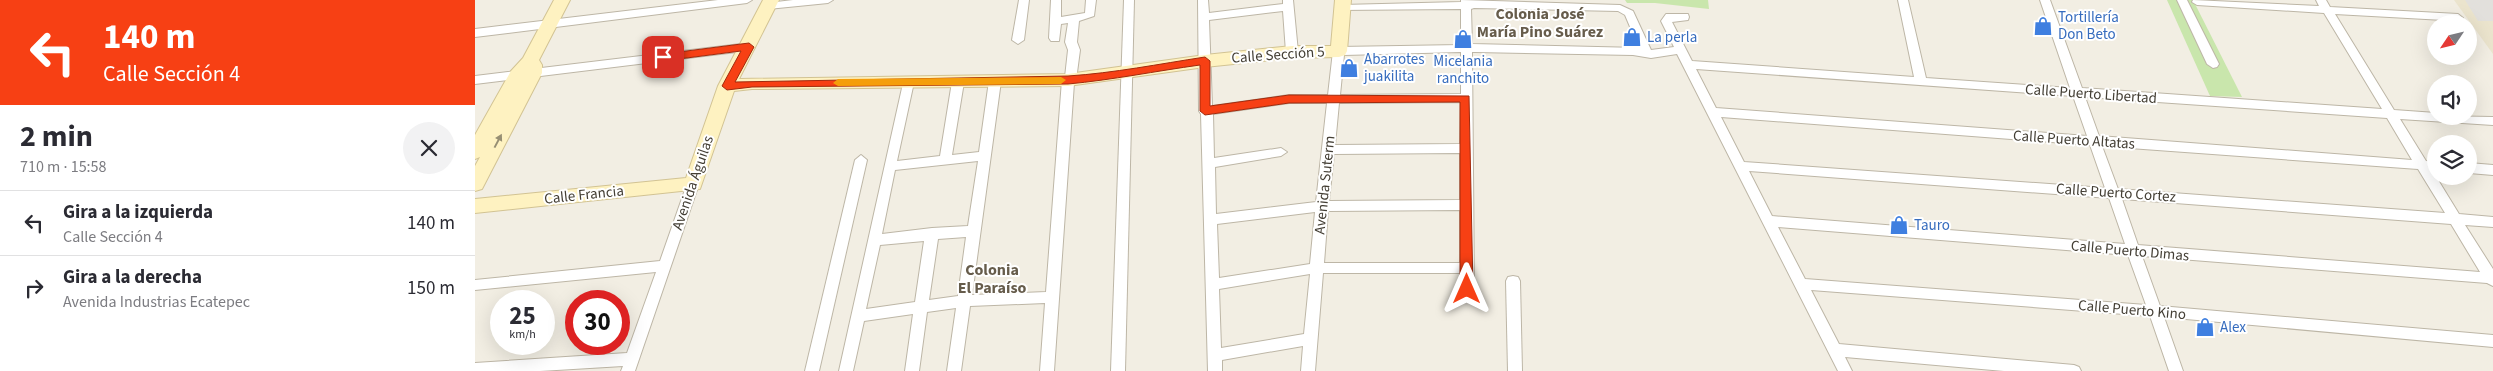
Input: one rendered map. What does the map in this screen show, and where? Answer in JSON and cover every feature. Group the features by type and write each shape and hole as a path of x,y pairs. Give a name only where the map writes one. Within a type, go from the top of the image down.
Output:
{"street":[{"path":"475,184 527,70 562,0"},
{"path":"475,33 747,0"},
{"path":"769,3 828,0"},
{"path":"1018,40 1023,0"},
{"path":"1055,38 1057,21 1055,15 1056,0"},
{"path":"1057,21 1086,17 1090,14 1091,0"},
{"path":"1118,371 1129,0"},
{"path":"1203,0 1205,111 1215,371"},
{"path":"1903,0 1921,81"},
{"path":"2045,0 2176,371"},
{"path":"2182,0 2213,64"},
{"path":"2197,2 2324,5 2427,15"},
{"name":"Avenida Águilas","path":"630,365 727,86 749,47 769,3"},
{"path":"1203,17 1288,3 1291,52"},
{"path":"1343,4 1466,3 1625,10 1647,54"},
{"path":"1466,3 1467,289"},
{"name":"Avenida Suterm","path":"1308,371 1316,268 1343,4"},
{"path":"2324,5 2492,279"},
{"path":"1685,16 1673,16 1667,20 1688,65 1845,371"},
{"path":"1047,371 1069,80 1074,50 1071,42 1074,19"},
{"path":"475,80 527,70 749,47"},
{"name":"Calle Sección 5","path":"727,86 752,83 1069,80 1102,78 1126,72 1205,61 1291,52 1467,49 1633,51 1647,54 1681,50"},
{"name":"Calle Puerto Libertad","path":"1688,65 2079,94 2493,121"},
{"path":"475,152 480,136 527,70"},
{"path":"954,371 995,81"},
{"path":"847,371 857,316 908,82"},
{"path":"945,160 959,82"},
{"path":"1205,111 1289,99 1465,98"},
{"name":"Calle Puerto Altatas","path":"1712,112 2427,165"},
{"path":"1329,150 1466,148"},
{"path":"1207,164 1281,152"},
{"path":"890,166 984,156"},
{"path":"812,371 861,160"},
{"name":"Calle Puerto Cortez","path":"1740,166 2113,192 2493,222"},
{"path":"2477,169 2493,170"},
{"name":"Calle Francia","path":"475,206 693,184"},
{"path":"1209,220 1322,206 1466,205"},
{"name":"Calle Puerto Dimas","path":"1768,221 2492,279"},
{"path":"874,240 932,233 973,231"},
{"path":"912,371 932,233"},
{"path":"475,285 665,266"},
{"path":"1211,285 1316,268 1467,268"},
{"path":"1513,281 1515,371"},
{"name":"Calle Puerto Kino","path":"1802,284 2155,311 2493,341"},
{"path":"857,316 964,301 1053,297"},
{"path":"1214,355 1310,339"},
{"path":"1835,350 2074,371"},
{"path":"475,368 630,365"}],"shaded area":[{"path":"2454,0 2493,0 2493,54 2477,32 2477,15 2465,15"},
{"path":"2465,0 2493,0 2493,21 2478,21 2477,15 2474,15"}],"green space":[{"path":"1625,0 1708,0 1709,9 1655,3 1627,3"},
{"path":"2167,0 2193,0 2242,97 2210,96"}],"slow traffic":[{"path":"838,83 1061,80"}],"place":[{"name":"Tortillería Don Beto","path":"2043,26"},
{"name":"La perla","path":"1632,37"},
{"name":"Micelania ranchito","path":"1463,39"},
{"name":"Abarrotes juakilita","path":"1349,68"},
{"name":"Tauro","path":"1899,225"},
{"name":"Alex","path":"2205,327"}],"district":[{"name":"Colonia José María Pino Suárez","path":"1540,23"},
{"name":"Colonia El Paraíso","path":"992,279"}],"route":[{"path":"663,57 749,47 727,86 752,83 1068,80 1102,78 1131,71 1205,61 1205,111 1289,99 1465,98 1467,289"}]}
